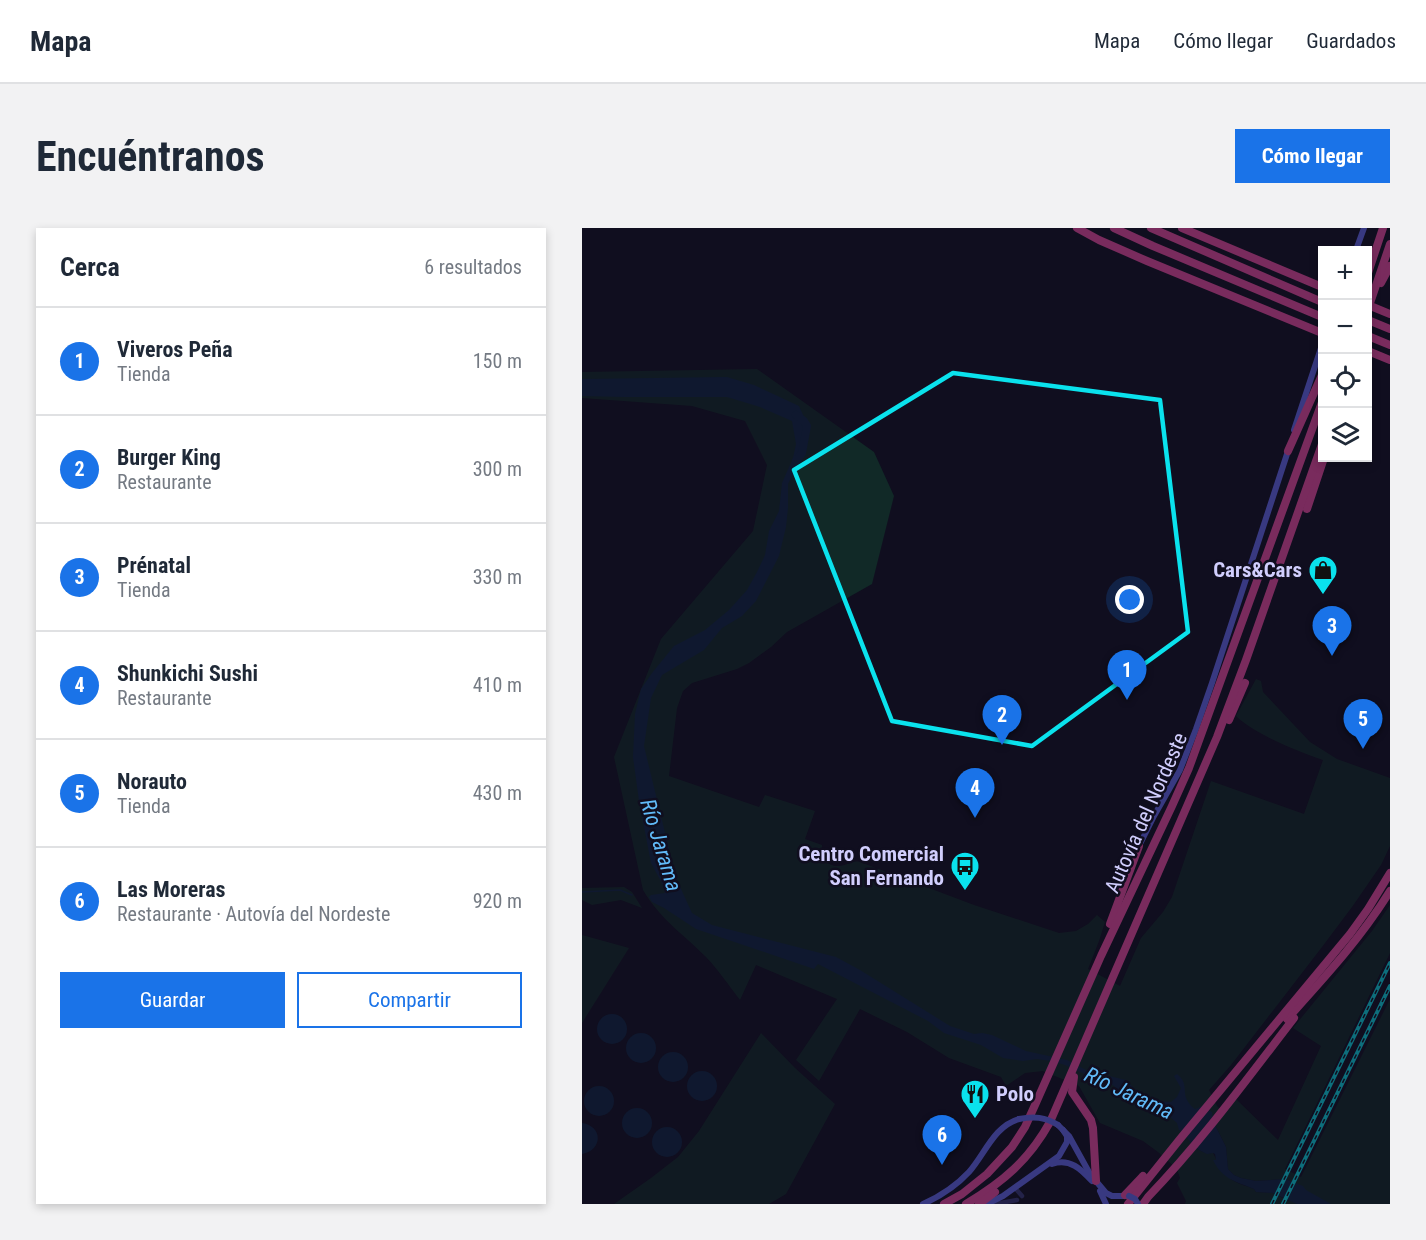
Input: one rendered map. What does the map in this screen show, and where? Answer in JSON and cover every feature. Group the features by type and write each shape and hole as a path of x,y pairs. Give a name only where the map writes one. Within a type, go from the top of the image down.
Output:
{"highway":[{"path":"1077,228 1147,261 1318,331"},
{"path":"1114,228 1318,315"},
{"path":"1151,228 1318,300"},
{"path":"1182,228 1318,285"},
{"path":"1372,260 1383,228"},
{"path":"1371,300 1390,244"},
{"path":"1372,300 1390,266"},
{"path":"1372,309 1390,314"},
{"path":"1372,322 1390,329"},
{"path":"1372,338 1390,345"},
{"path":"1372,353 1389,360"},
{"path":"1288,451 1318,386"},
{"name":"Autovía del Nordeste","path":"944,1204 978,1182 1005,1156 1025,1127 1095,968 1189,768 1321,408"},
{"name":"Autovía del Nordeste","path":"1069,1087 1079,1056 1216,737 1318,458"},
{"path":"1307,509 1323,462"},
{"path":"1216,737 1226,725 1245,683"},
{"path":"1101,956 1107,932 1139,846"},
{"path":"1125,1198 1180,1139 1335,952 1368,909 1390,873"},
{"path":"1232,1077 1356,940 1390,891"},
{"path":"1143,1204 1192,1149 1332,968"},
{"path":"979,1204 1000,1188 1026,1162 1069,1087 1093,1128 1096,1181"},
{"path":"1137,1204 1180,1139"},
{"path":"966,1204 1005,1178 1034,1147"}],"main road":[{"path":"1357,246 1364,228"},
{"path":"1139,846 1180,770 1196,729 1320,354"},
{"path":"923,1204 938,1197 959,1182 980,1159 1000,1130 1012,1121 1036,1117 1048,1120 1060,1128 1074,1144 1096,1181 1106,1193 1135,1199 1137,1204"},
{"path":"987,1204 1015,1188 1059,1156 1065,1147 1067,1136 1060,1128"},
{"path":"1043,1167 1059,1162 1072,1164 1091,1180 1108,1204 1125,1198"}],"street":[{"path":"995,1204 1020,1198 1015,1188"}],"highlighted area":[{"path":"953,373 1160,400 1188,632 1032,746 892,721 794,470"}],"green space":[{"path":"757,369 874,452 894,496 872,584 787,632 749,663 692,683 683,691 677,708 669,776 759,807 765,795 815,811 805,839 822,845 824,857 831,865 840,866 860,862 974,905 1059,933 1076,931 1097,915 1105,922 1088,969 1120,986 1141,938 1163,912 1172,897 1211,781 1304,814 1323,760 1265,736 1236,716 1256,679 1261,681 1263,692 1310,742 1337,759 1390,778 1390,846 1381,865 1322,947 1209,1090 1217,1106 1225,1114 1236,1099 1278,1140 1321,1046 1293,1028 1372,931 1390,905 1390,953 1285,1169 1301,1177 1390,999 1390,1204 1185,1204 1186,1201 1177,1183 1180,1178 1177,1169 1143,1141 1100,1123 1079,1086 1043,1071 1025,1073 1006,1086 1001,1077 949,1058 907,1032 860,1009 819,1081 796,1060 837,999 756,965 740,1000 710,961 664,918 643,890 614,757 661,639 753,531 767,465 745,421 692,406 582,398 582,372","holes":["1213,1121 1226,1147 1228,1169 1234,1175 1256,1181 1285,1179 1297,1184 1289,1201 1273,1193 1256,1192 1236,1182 1224,1172 1213,1153 1201,1151 1191,1144 1198,1128"]},
{"path":"624,887 632,892 642,908 621,900 592,905 582,900 582,888"},
{"path":"582,935 629,948 582,1023"},
{"path":"761,1033 835,1104 786,1194 769,1204 614,1204 678,1157 699,1131"}],"water":[{"path":"727,377 754,385 799,406 804,417 804,443 798,464 788,484 786,527 779,556 756,601 742,616 722,628 704,650 662,675 651,698 644,746 676,878 692,913 712,925 836,957 950,1026 974,1034 992,1035 1026,1051 1067,1060 1088,1071 1126,1080 1150,1105 1158,1101 1171,1102 1177,1097 1181,1088 1174,1076 1177,1074 1184,1083 1185,1095 1190,1104 1195,1109 1202,1106 1212,1112 1213,1121 1226,1147 1228,1169 1234,1175 1256,1181 1285,1179 1303,1186 1331,1204 1297,1204 1273,1193 1256,1192 1230,1179 1217,1167 1213,1160 1216,1160 1215,1154 1207,1154 1199,1150 1179,1130 1177,1123 1170,1117 1146,1110 1124,1098 1120,1091 1109,1082 1051,1061 1003,1058 981,1045 944,1033 928,1021 818,964 814,969 696,929 652,902 649,897 651,895 665,893 651,863 633,757 635,714 641,689 674,646 705,630 729,610 747,590 765,555 769,531 779,511 782,483 793,458 796,444 792,421 760,407 727,397 582,396 582,379"},
{"path":"612,1014 623,1018 627,1029 623,1040 612,1044 601,1040 597,1029 601,1018"},
{"path":"641,1033 652,1037 656,1048 652,1059 641,1063 630,1059 626,1048 630,1037"},
{"path":"673,1052 684,1056 688,1067 684,1078 673,1082 662,1078 658,1067 662,1056"},
{"path":"702,1071 713,1075 717,1086 713,1097 702,1101 691,1097 687,1086 691,1075"},
{"path":"599,1086 610,1090 614,1101 610,1112 599,1116 588,1112 584,1101 588,1090"},
{"path":"637,1108 648,1112 652,1123 648,1134 637,1138 626,1134 622,1123 626,1112"},
{"path":"582,1123 594,1129 598,1138 594,1148 582,1154"},
{"path":"667,1127 678,1131 682,1142 678,1153 667,1157 656,1153 652,1142 656,1131"}],"waterway":[{"name":"Río Jarama","path":"796,415 807,426 802,453 796,461"},
{"path":"582,892 620,890 632,895"}],"railway":[{"path":"1272,1204 1390,963"},
{"path":"1283,1204 1390,986"}],"place":[{"name":"Cars&Cars","path":"1323,596"},
{"name":"Prénatal","path":"1332,656"},
{"name":"Viveros Peña","path":"1127,700"},
{"name":"Burger King","path":"1002,745"},
{"name":"Norauto","path":"1363,749"},
{"name":"Shunkichi Sushi","path":"975,818"},
{"name":"Centro Comercial San Fernando","path":"965,892"},
{"name":"Polo","path":"975,1120"},
{"name":"Las Moreras","path":"942,1165"}]}
